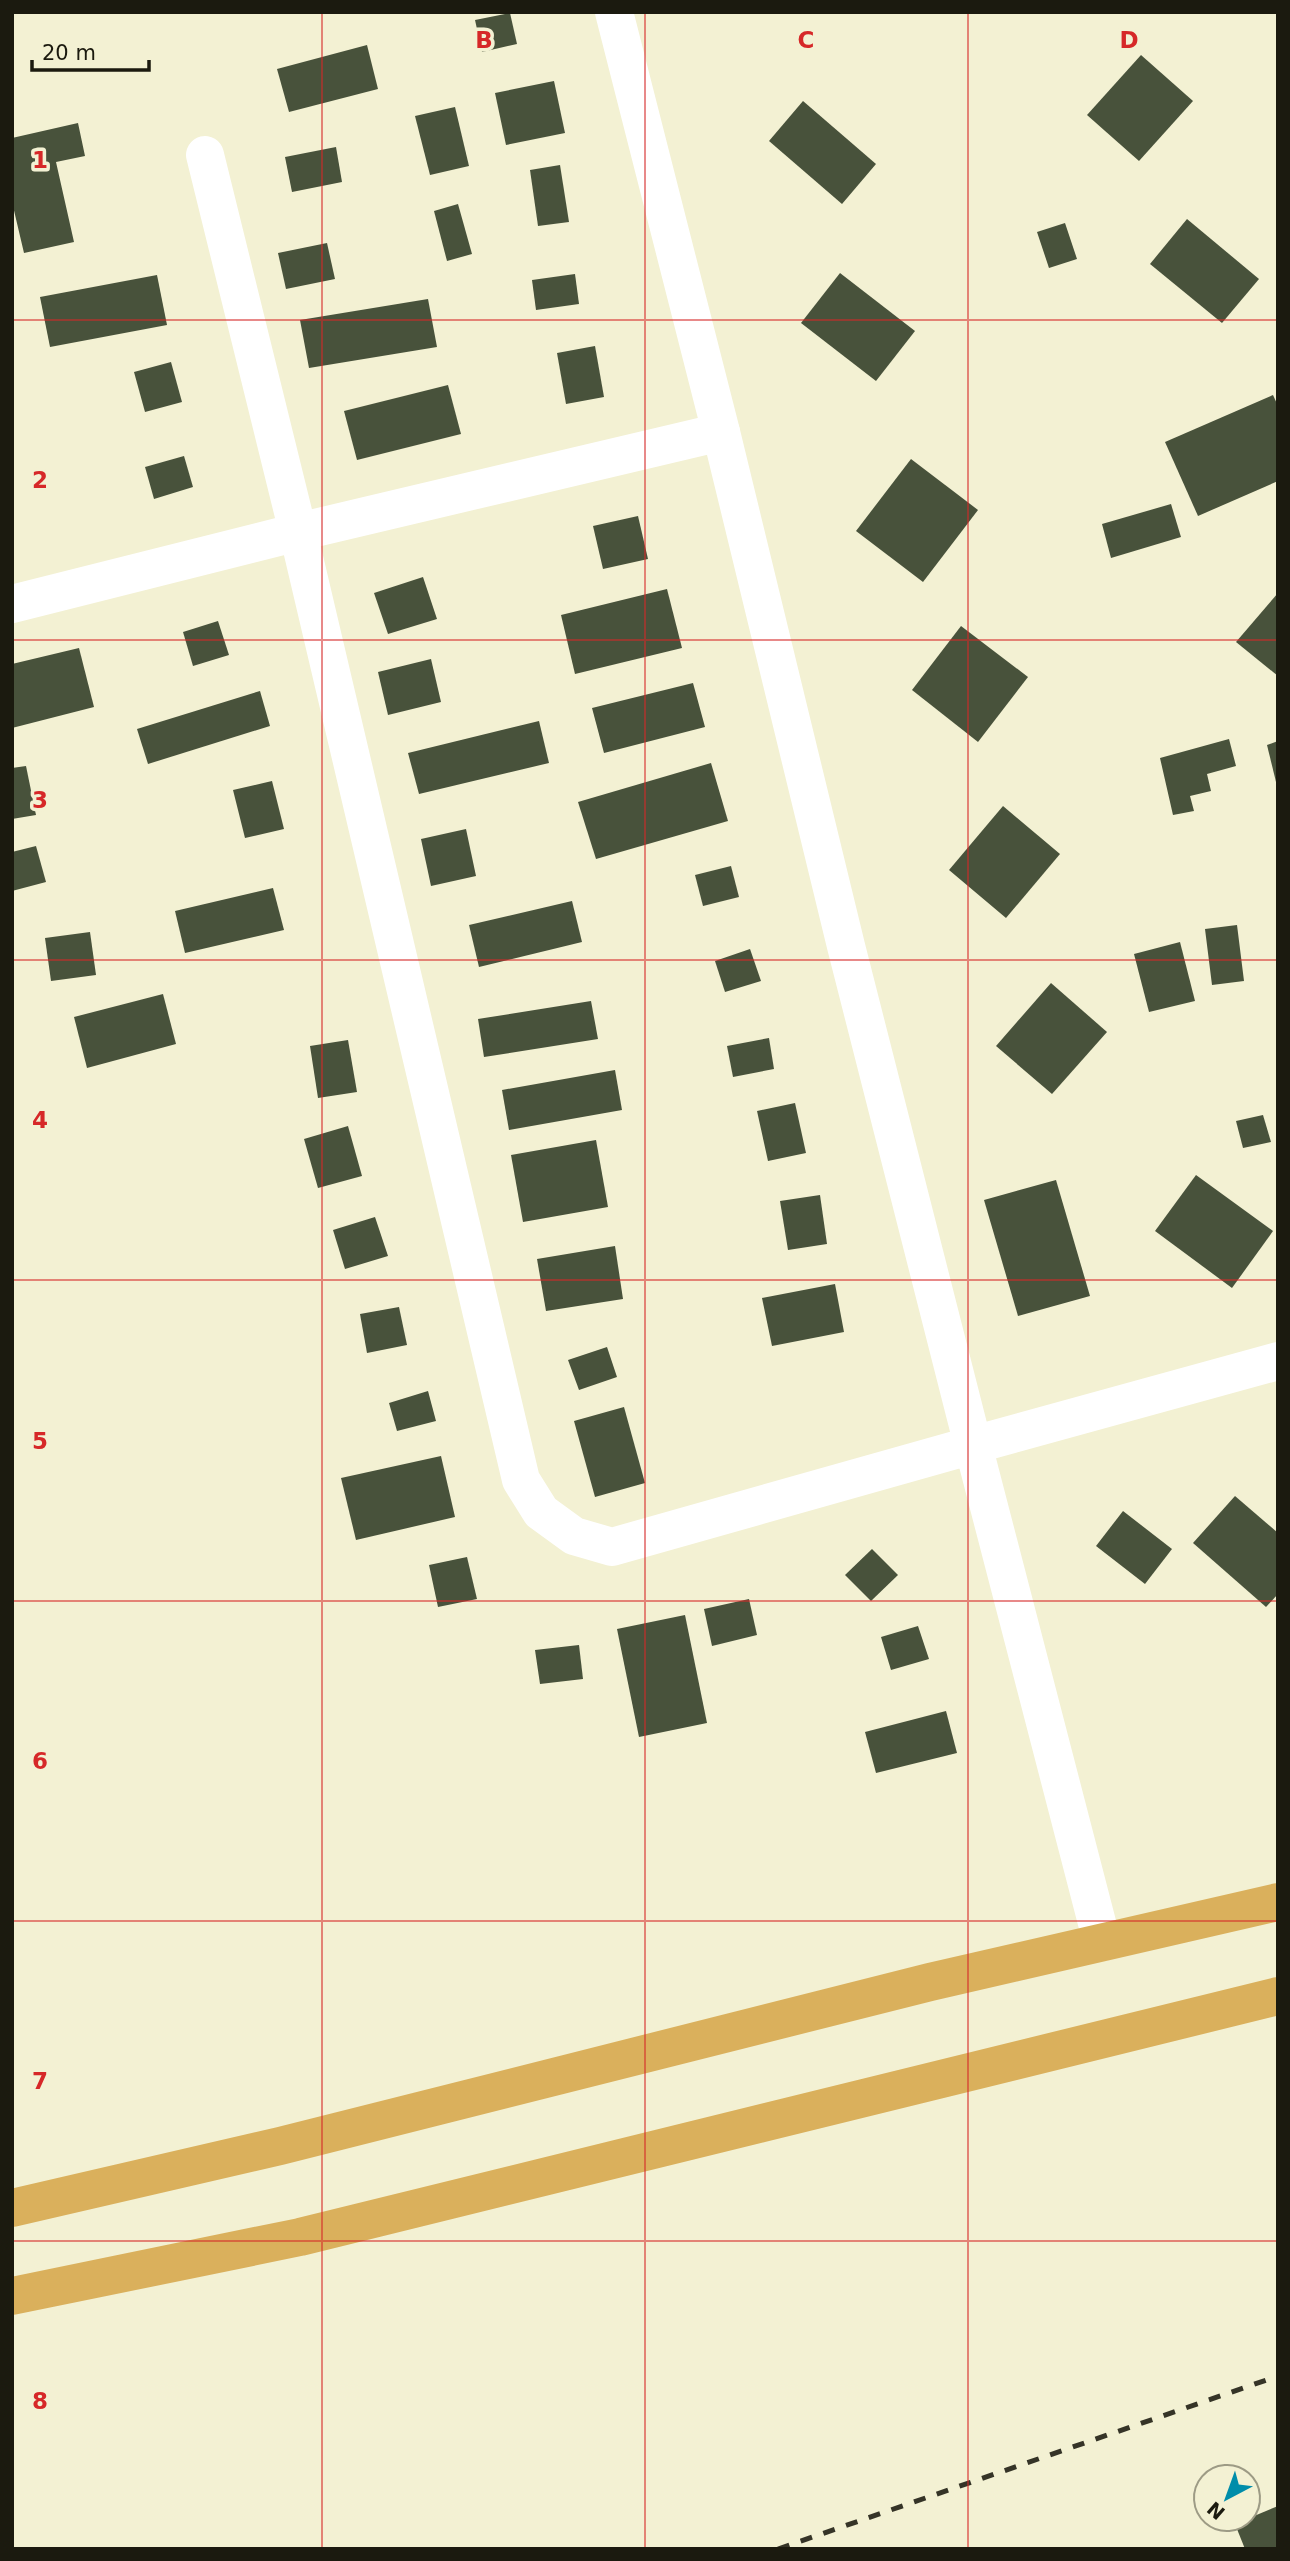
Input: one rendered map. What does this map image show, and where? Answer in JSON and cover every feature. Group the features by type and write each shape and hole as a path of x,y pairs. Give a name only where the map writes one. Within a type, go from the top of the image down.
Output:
{"highway":[{"path":"12,2208 294,2142 917,1985 1278,1902"},
{"path":"12,2296 300,2237 1278,1996"}],"street":[{"path":"614,12 721,432 846,946 1102,1942"},
{"path":"205,155 298,532 521,1480 541,1512 574,1536 612,1547 1278,1361"},
{"path":"12,604 298,532 721,432"}],"building":[{"path":"510,13 517,44 482,52 475,20"},
{"path":"367,45 378,89 289,112 277,69"},
{"path":"1141,55 1193,101 1139,161 1087,115"},
{"path":"554,81 565,133 506,145 495,93"},
{"path":"803,101 876,164 842,204 769,141"},
{"path":"455,107 469,166 430,175 415,116"},
{"path":"78,123 85,156 56,162 74,242 24,253 12,202 12,138"},
{"path":"336,147 342,182 292,192 285,157"},
{"path":"560,165 569,222 538,226 530,170"},
{"path":"458,204 472,254 447,261 434,211"},
{"path":"1187,219 1259,279 1222,323 1150,264"},
{"path":"1065,223 1077,259 1049,268 1037,232"},
{"path":"327,243 335,279 286,289 278,253"},
{"path":"840,273 915,331 876,381 801,323"},
{"path":"575,274 579,304 536,310 532,280"},
{"path":"157,275 167,325 50,347 40,297"},
{"path":"428,299 437,347 309,368 300,320"},
{"path":"595,346 604,397 566,404 557,353"},
{"path":"171,362 182,402 145,412 134,372"},
{"path":"448,385 461,434 357,460 344,411"},
{"path":"1273,395 1278,406 1278,481 1198,516 1165,442"},
{"path":"184,456 193,487 154,499 145,467"},
{"path":"911,459 978,510 923,582 856,531"},
{"path":"1171,504 1181,537 1111,558 1102,524"},
{"path":"638,516 648,559 603,569 593,526"},
{"path":"423,577 437,619 388,634 374,593"},
{"path":"667,589 682,648 575,674 561,615"},
{"path":"1278,593 1278,676 1236,642"},
{"path":"218,621 229,655 193,666 183,632"},
{"path":"961,626 1028,677 978,742 912,690"},
{"path":"79,648 94,707 12,728 12,664"},
{"path":"431,659 441,702 388,715 378,672"},
{"path":"693,683 705,727 604,753 592,708"},
{"path":"260,691 270,726 148,764 137,729"},
{"path":"539,721 549,763 419,794 408,753"},
{"path":"1229,739 1236,766 1207,774 1211,791 1190,796 1194,811 1173,815 1160,758"},
{"path":"1278,741 1278,786 1277,786 1267,745"},
{"path":"711,763 728,821 596,859 578,802"},
{"path":"26,766 36,815 12,819 12,768"},
{"path":"272,781 284,829 245,838 233,790"},
{"path":"1003,806 1060,854 1006,918 949,870"},
{"path":"466,829 476,876 431,886 421,839"},
{"path":"36,846 46,882 12,891 12,852"},
{"path":"731,866 739,897 703,906 695,875"},
{"path":"273,888 284,930 185,953 175,911"},
{"path":"572,901 582,942 479,967 469,925"},
{"path":"1237,925 1244,981 1212,985 1205,929"},
{"path":"90,932 96,975 51,981 45,938"},
{"path":"1180,942 1195,1001 1149,1012 1134,954"},
{"path":"750,949 761,981 725,992 715,961"},
{"path":"1051,983 1107,1032 1052,1094 996,1046"},
{"path":"163,994 176,1044 87,1068 74,1017"},
{"path":"591,1001 598,1039 484,1057 478,1019"},
{"path":"769,1038 774,1069 733,1077 727,1046"},
{"path":"348,1040 357,1092 318,1098 310,1046"},
{"path":"615,1070 622,1110 509,1130 502,1090"},
{"path":"795,1103 806,1153 768,1161 757,1111"},
{"path":"1263,1115 1271,1142 1243,1148 1236,1121"},
{"path":"348,1126 362,1176 318,1188 304,1139"},
{"path":"596,1140 608,1207 523,1222 511,1155"},
{"path":"1196,1175 1273,1231 1232,1288 1155,1231"},
{"path":"1056,1180 1090,1296 1018,1316 984,1200"},
{"path":"820,1195 827,1244 788,1250 780,1201"},
{"path":"375,1217 388,1256 345,1269 333,1230"},
{"path":"615,1246 623,1299 546,1311 537,1259"},
{"path":"835,1284 844,1332 772,1346 762,1298"},
{"path":"399,1307 407,1345 367,1353 360,1314"},
{"path":"607,1347 617,1377 579,1390 568,1360"},
{"path":"428,1391 436,1421 397,1431 389,1403"},
{"path":"624,1407 645,1483 595,1497 574,1421"},
{"path":"441,1456 455,1517 356,1540 341,1478"},
{"path":"1235,1496 1278,1533 1278,1594 1266,1607 1193,1543"},
{"path":"1123,1511 1172,1549 1145,1584 1096,1546"},
{"path":"872,1549 898,1575 871,1601 845,1575"},
{"path":"467,1557 477,1599 438,1607 429,1565"},
{"path":"749,1599 757,1635 712,1646 704,1609"},
{"path":"685,1615 707,1723 639,1737 617,1629"},
{"path":"918,1626 929,1659 891,1670 881,1637"},
{"path":"579,1645 583,1679 540,1684 535,1650"},
{"path":"946,1711 957,1753 876,1773 865,1732"},
{"path":"1278,2506 1278,2549 1245,2549 1239,2533 1262,2533 1262,2513"}],"railway":[{"path":"778,2549 1278,2376"}]}
